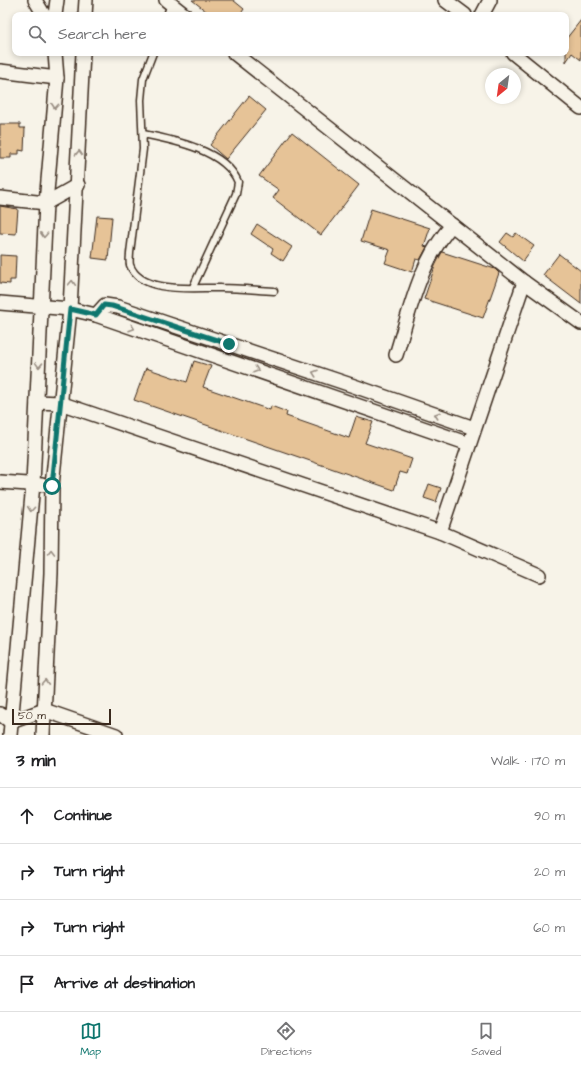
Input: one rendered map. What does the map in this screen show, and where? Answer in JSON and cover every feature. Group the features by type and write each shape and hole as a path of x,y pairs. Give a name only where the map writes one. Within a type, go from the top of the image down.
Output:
{"street":[{"path":"35,0 42,12"},
{"path":"55,12 57,0"},
{"path":"85,12 86,0"},
{"path":"445,0 461,12"},
{"path":"484,12 490,0"},
{"path":"168,6 179,12"},
{"path":"11,729 33,484 38,402 46,203 57,78 55,56"},
{"path":"43,735 51,573 52,486 70,309 78,185 83,56"},
{"path":"238,56 524,282 581,324"},
{"path":"517,56 581,108"},
{"path":"0,71 57,78"},
{"path":"0,198 46,203 78,185"},
{"path":"396,355 427,261 441,237 452,225"},
{"path":"440,532 524,282"},
{"path":"0,303 70,309 96,315 469,444"},
{"path":"96,315 102,307 109,305 354,386 474,428"},
{"path":"185,347 189,331"},
{"path":"224,359 229,344"},
{"path":"349,402 354,386"},
{"path":"392,417 396,401"},
{"path":"38,402 60,403 440,532 539,575"},
{"path":"0,482 52,486"},
{"path":"11,729 44,710 116,735"},
{"path":"0,714 11,729"}],"lane":[{"path":"152,56 143,79 141,105 143,134 141,169 130,253 130,264 135,273 152,284 177,288 193,287 274,291"},
{"path":"143,134 172,141 206,152 232,172 238,182 236,194 193,287"}],"building":[{"path":"192,0 233,0 244,9 242,12 207,12"},
{"path":"581,20 581,60 572,53 566,62 566,56 569,56 569,35"},
{"path":"249,96 266,110 226,159 210,145"},
{"path":"0,124 20,124 20,128 25,128 24,151 19,150 19,154 11,154 11,158 0,158"},
{"path":"292,132 359,185 321,235 273,198 279,190 259,176"},
{"path":"0,206 18,209 16,234 0,233"},
{"path":"371,209 430,228 424,246 427,247 420,260 416,259 412,272 385,263 390,250 361,241"},
{"path":"97,216 112,217 108,260 92,258"},
{"path":"257,224 292,247 283,261 271,253 273,249 251,234"},
{"path":"507,233 513,237 516,233 534,246 523,261 500,242"},
{"path":"442,252 495,269 499,273 483,318 424,299 435,266"},
{"path":"559,254 581,271 581,304 543,275"},
{"path":"0,255 16,256 15,280 10,280 10,284 0,283"},
{"path":"194,361 211,366 203,387 270,410 271,406 287,412 286,416 349,438 356,417 373,422 365,443 412,459 407,474 400,472 394,490 134,400 146,368 187,382"},
{"path":"429,484 441,488 436,502 424,498"}],"route":[{"path":"52,486 70,309 96,315 104,305 109,305 229,344"}]}
